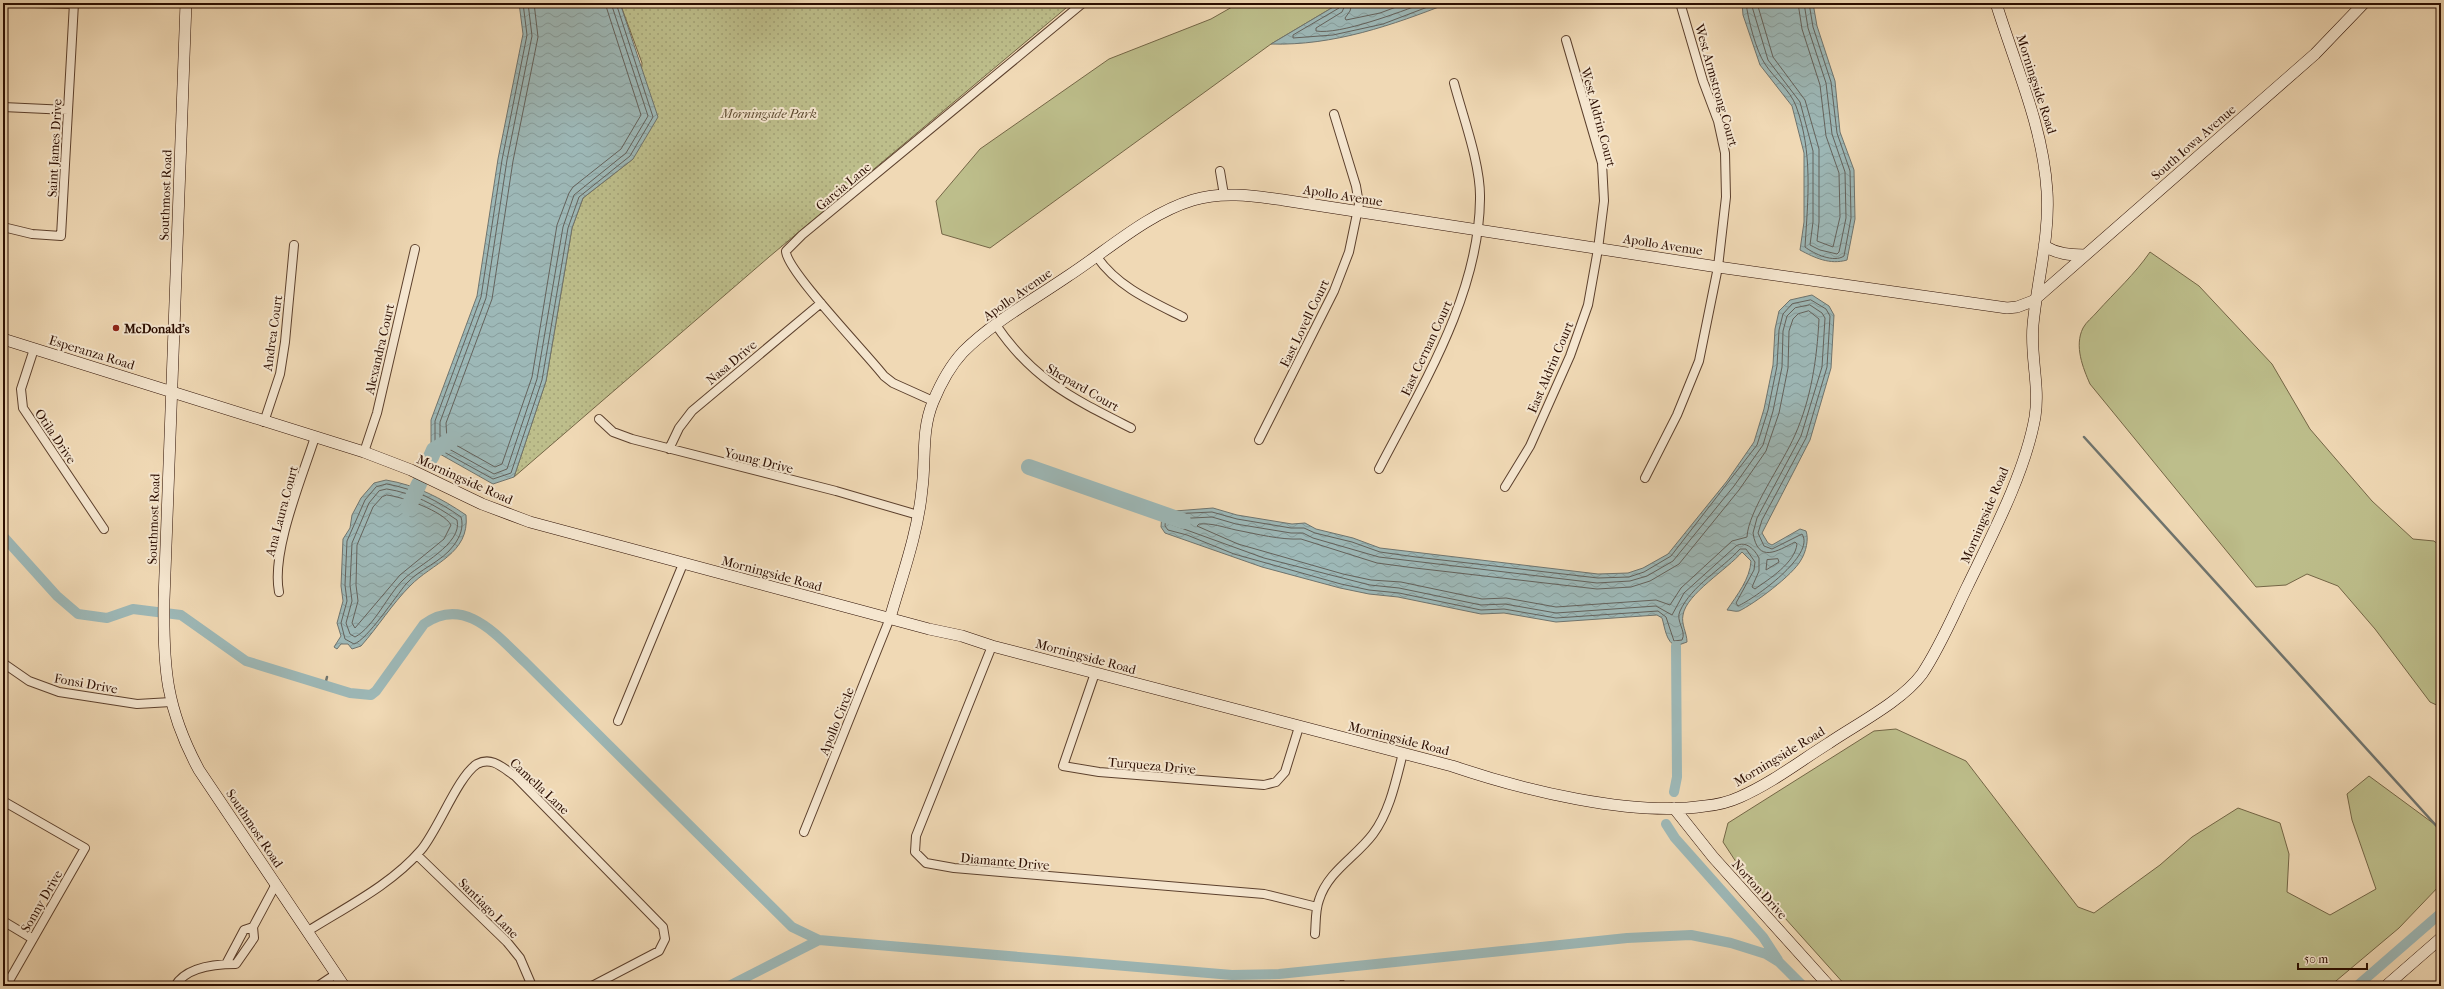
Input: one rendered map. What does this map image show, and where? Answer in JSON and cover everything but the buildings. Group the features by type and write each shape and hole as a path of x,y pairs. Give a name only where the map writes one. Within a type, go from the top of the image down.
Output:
{"street":[{"path":"34,3 74,4"},
{"name":"Southmost Road","path":"186,3 164,600 164,666 171,702 189,752 199,770 308,931 343,986"},
{"name":"Garcia Lane","path":"933,401 893,383 884,376 821,303 788,260 786,251 1083,3"},
{"name":"Morningside Road","path":"172,391 264,422 364,452 411,470 482,504 530,522 929,629 962,636 992,646 1403,753 1490,779 1586,801 1625,806 1674,808 1721,803 1739,798 1772,780 1897,697 1921,674 1948,626 1998,523 2025,452 2035,415 2037,397 2032,339 2036,298 2044,246 2048,192 2041,138 1996,3"},
{"name":"South Iowa Avenue","path":"2036,298 2315,54 2364,3"},
{"name":"Saint James Drive","path":"3,227 32,234 61,236 74,4"},
{"name":"West Armstrong Court","path":"1645,478 1677,415 1699,361 1718,267 1726,197 1725,153 1718,121 1703,81 1681,6"},
{"name":"West Aldrin Court","path":"1566,40 1602,163 1604,201 1598,249"},
{"name":"East Cernan Court","path":"1379,469 1438,356 1465,291 1480,199 1478,176 1454,83"},
{"path":"3,107 68,110"},
{"name":"East Lovell Court","path":"1259,440 1334,291 1349,252 1358,212 1356,186 1334,114"},
{"path":"1220,171 1224,195"},
{"name":"Apollo Avenue","path":"890,618 918,516 922,489 925,431 933,401 942,382 962,353 996,325 1158,215 1193,200 1224,195 1261,197 1718,267 2007,308 2025,305 2036,298"},
{"name":"Andrea Court","path":"264,422 280,374 285,342 294,245"},
{"path":"2044,246 2054,252 2068,255 2085,255"},
{"name":"Alexandra Court","path":"364,452 377,412 415,249"},
{"name":"East Aldrin Court","path":"1505,487 1530,446 1570,356 1588,305 1598,249"},
{"path":"1096,257 1107,271 1124,286 1183,317"},
{"name":"Nasa Drive","path":"669,449 679,428 692,411 821,303"},
{"name":"Shepard Court","path":"996,325 1008,342 1034,372 1057,388 1131,428"},
{"name":"Esperanza Road","path":"3,339 172,391"},
{"name":"Otila Drive","path":"34,349 21,389 23,408 104,529"},
{"name":"Young Drive","path":"600,419 613,432 669,449 836,492 918,516"},
{"name":"Ana Laura Court","path":"280,592 277,578 279,556 315,437"},
{"path":"618,721 683,564"},
{"name":"Apollo Circle","path":"804,832 890,618"},
{"name":"Diamante Drive","path":"992,646 916,836 915,852 926,863 954,868 1117,883 1264,894 1317,907"},
{"name":"Fonsi Drive","path":"3,663 29,681 59,692 138,704 171,702"},
{"name":"Turqueza Drive","path":"1095,673 1063,766 1099,772 1207,782 1270,785 1282,778 1285,772 1299,727"},
{"path":"1315,934 1317,907 1321,894 1329,880 1341,865 1363,846 1382,820 1396,781 1403,753"},
{"name":"Camella Lane","path":"308,931 388,880 417,855 432,835 472,768 485,761 493,762 515,776 663,927 665,939 659,951 592,986"},
{"name":"Sonny Drive","path":"3,801 85,848 6,986"},
{"name":"Norton Drive","path":"1674,808 1713,857 1829,986"},
{"name":"Santiago Lane","path":"417,855 508,942 520,958 532,986"},
{"path":"175,986 179,979 189,972 226,964 236,964 248,949 254,938 253,927 276,884"},
{"path":"3,921 33,939"},
{"path":"226,964 244,930 253,927"},
{"path":"2386,986 2441,938"},
{"path":"237,943 248,949"},
{"path":"318,986 336,974"}],"green space":[{"name":"Morningside Park","path":"620,3 1072,3 769,257 514,477 546,381 572,228 583,198 633,159 642,63"},
{"path":"1239,3 1340,3 1271,44 990,248 942,234 936,201 980,149 1109,59 1211,19"},
{"path":"2150,252 2199,286 2272,364 2310,429 2372,501 2413,539 2434,541 2441,547 2441,707 2430,702 2375,629 2338,586 2307,574 2286,585 2256,587 2090,384 2082,364 2079,349 2080,335 2083,328"},
{"path":"1896,729 1966,761 2078,907 2094,913 2160,865 2192,837 2238,808 2280,823 2289,854 2287,892 2330,915 2376,889 2352,820 2347,794 2369,776 2441,829 2441,884 2399,928 2330,986 1846,986 1740,868 1723,842 1728,823 1874,731"}],"water":[{"path":"519,3 620,3 658,117 633,159 583,198 572,228 546,381 514,477 493,484 431,449 431,420 477,296 498,159 523,34"},
{"path":"1340,3 1449,3 1406,19 1340,38 1294,44 1271,44"},
{"path":"1742,3 1813,3 1817,26 1835,81 1840,132 1854,170 1855,219 1847,260 1835,262 1823,260 1800,250 1804,222 1804,153 1792,106 1760,65 1743,15"},
{"path":"1812,295 1829,306 1834,315 1831,368 1810,440 1762,533 1768,543 1772,545 1800,529 1806,531 1807,542 1804,553 1797,566 1782,581 1763,596 1739,611 1727,610 1746,580 1750,568 1751,561 1742,552 1736,559 1699,590 1686,607 1683,615 1683,625 1687,642 1676,646 1668,638 1662,618 1657,615 1556,622 1504,613 1481,614 1398,597 1369,594 1340,588 1262,567 1165,533 1161,527 1162,512 1213,508 1237,515 1292,524 1305,523 1316,529 1353,538 1380,548 1598,574 1628,573 1643,568 1668,554 1727,481 1754,442 1764,409 1773,365 1775,329 1779,311 1790,300"},
{"path":"386,480 408,485 447,503 466,515 466,528 456,549 410,586 397,600 361,646 352,649 348,644 341,644 337,649 334,647 341,636 337,623 343,601 341,586 343,539 350,528 352,515 361,498 374,483"}],"waterway":[{"path":"2084,437 2441,831"},
{"path":"431,457 434,450 453,439"},
{"path":"1029,467 1183,521"},
{"path":"408,508 419,484"},
{"path":"3,536 57,596 78,614 107,618 133,609 181,615 246,661 350,693 371,695 376,691 424,624 439,616 453,614 467,616 492,631 525,662 792,927 819,940 1232,975 1279,974 1627,938 1691,935 1731,943 1766,954 1779,962 1803,986"},
{"path":"1674,792 1677,777 1676,646"},
{"path":"325,685 327,677"},
{"path":"1666,824 1675,838 1763,937 1778,960"},
{"path":"2357,986 2441,913"},
{"path":"729,986 819,940"}],"place":[{"name":"McDonald's","path":"116,328"}]}
